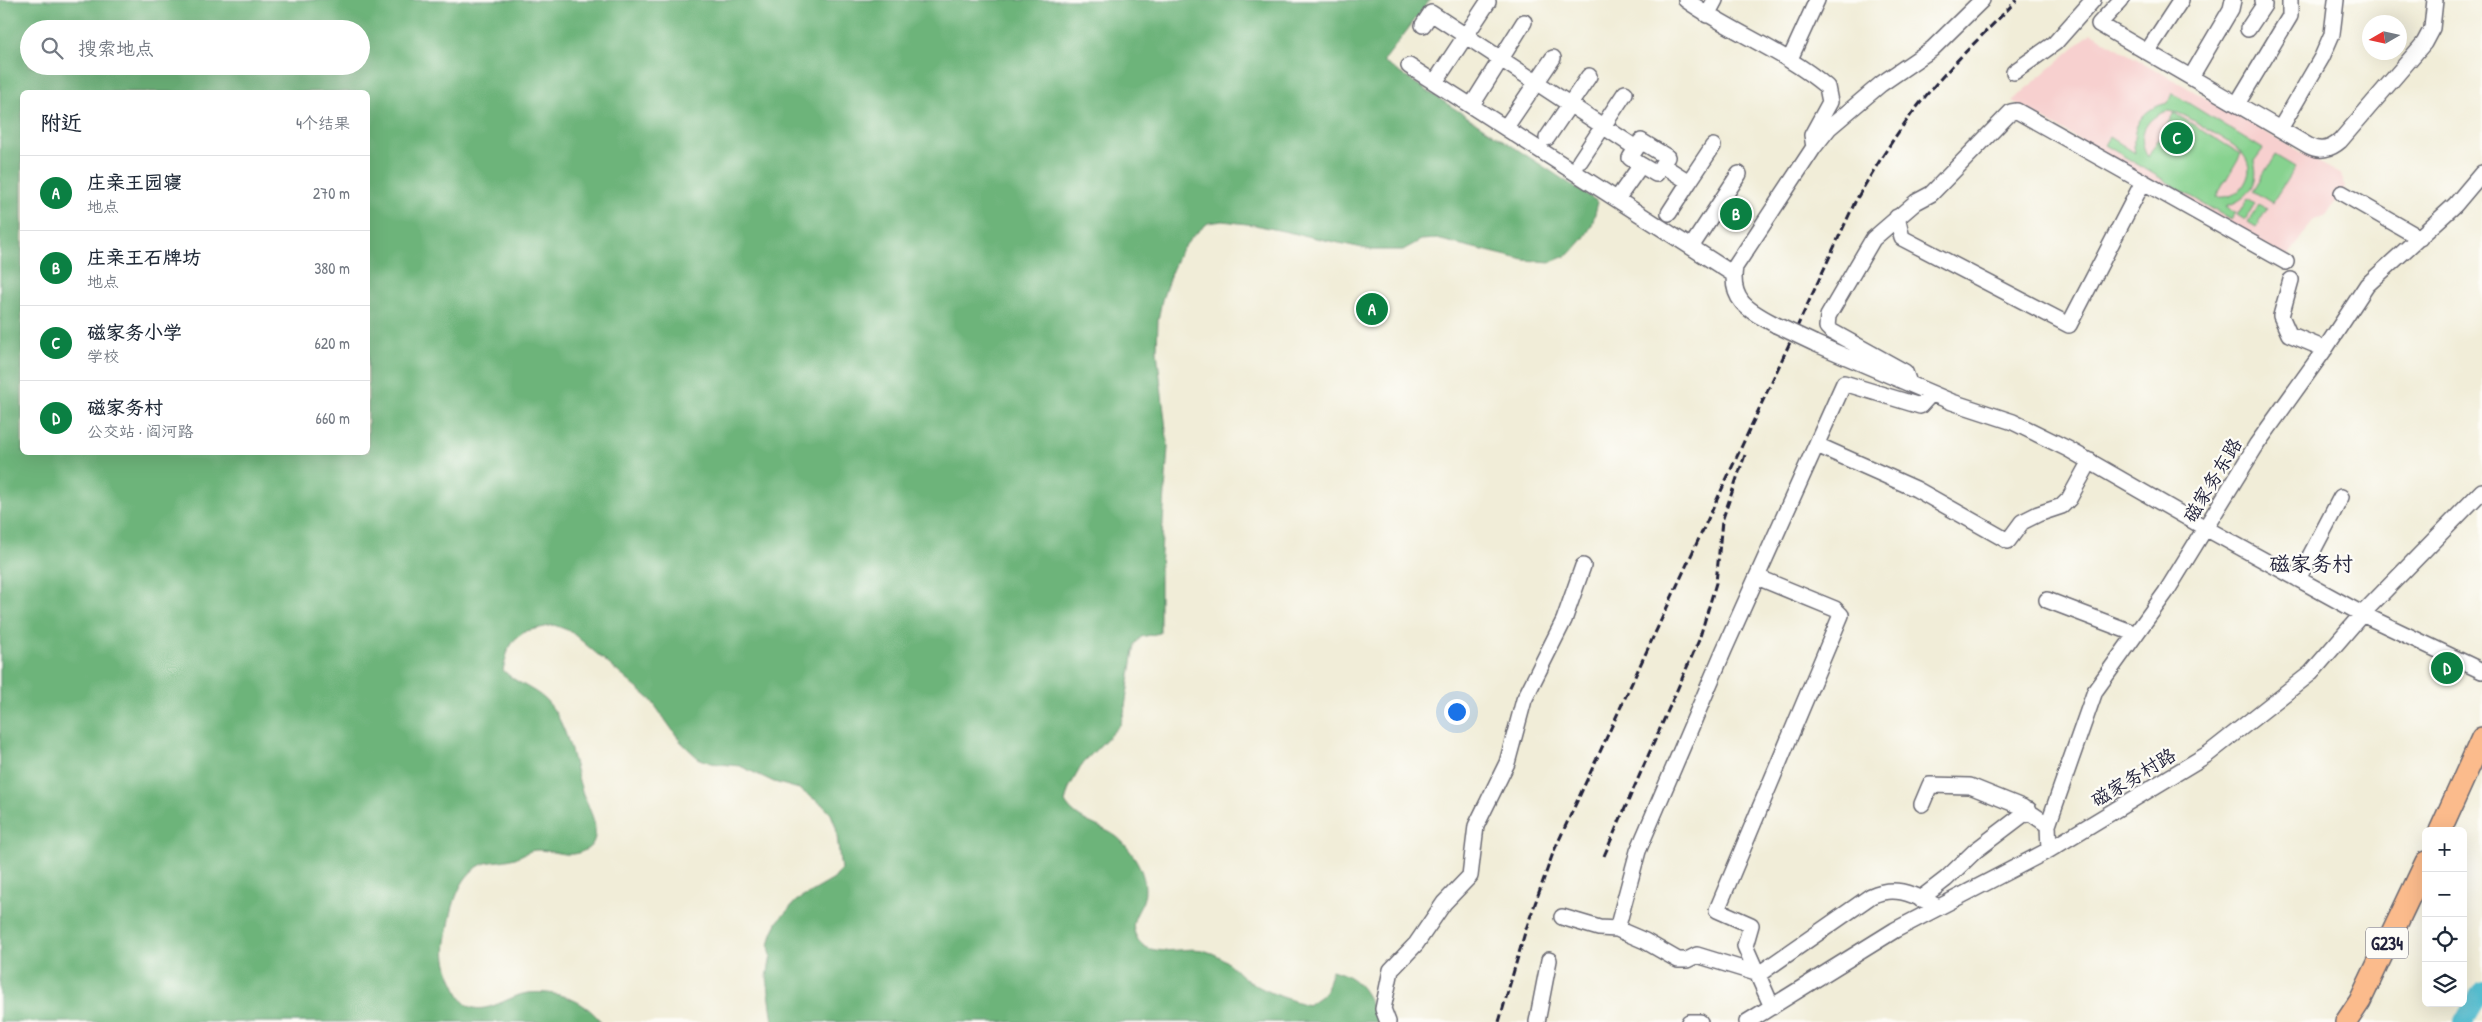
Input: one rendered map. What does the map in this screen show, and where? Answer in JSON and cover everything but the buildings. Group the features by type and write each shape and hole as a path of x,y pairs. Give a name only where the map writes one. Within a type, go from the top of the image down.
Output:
{"highway":[{"path":"2442,827 2482,738"},
{"name":"G234","path":"2346,1022 2360,1001 2422,870"}],"street":[{"path":"1686,0 1707,15 1790,59 1827,87 1830,102 1812,134 1814,147"},
{"path":"1707,15 1715,0"},
{"path":"1790,59 1817,0"},
{"path":"1982,0 1932,49 1881,84 1829,128 1814,147 1734,267 1735,290 1746,309 1814,343 1931,394 2013,422 2090,461 2207,529 2362,614 2482,671"},
{"path":"2014,72 2055,43 2093,0"},
{"path":"2121,0 2099,24 2317,149 2332,146 2340,141 2424,43 2433,22 2435,0"},
{"path":"2147,52 2181,0"},
{"path":"2191,77 2231,8 2233,0"},
{"path":"2248,29 2264,5 2263,0"},
{"path":"2238,104 2290,16 2290,0"},
{"path":"2280,129 2322,57 2332,34 2336,0"},
{"path":"1435,82 1488,2"},
{"path":"1423,25 1431,13 1636,148"},
{"path":"1472,106 1524,22"},
{"path":"1506,127 1553,58"},
{"path":"1409,66 1734,274"},
{"path":"1548,138 1589,76"},
{"path":"1580,161 1624,93"},
{"path":"1910,384 1905,372 1831,332 1827,327 1828,316 1873,239 1897,217 1930,194 2011,112 2017,111 2286,262"},
{"path":"1641,141 1667,157 1656,174 1630,158 1636,148 1641,141"},
{"path":"1670,212 1713,146"},
{"path":"1617,198 1642,165"},
{"path":"1662,165 1689,182"},
{"name":"磁家务东路","path":"2049,850 2048,825 2095,691 2207,529 2257,444 2368,285 2456,205 2482,172"},
{"path":"1691,247 1739,174"},
{"path":"1897,217 1902,238 2069,325 2143,182"},
{"path":"2342,193 2420,238"},
{"path":"2290,280 2281,316 2289,334 2325,349"},
{"path":"1617,929 1638,850 1844,383 1920,406 1931,394"},
{"path":"1817,445 1916,489 2008,541 2022,522 2062,506 2069,499 2090,461"},
{"name":"磁家务村路","path":"1747,1022 1895,930 2049,850 2208,754 2311,673 2362,614 2482,491"},
{"path":"2298,579 2341,496"},
{"path":"1388,1022 1383,1009 1391,970 1416,944 1444,903 1470,876 1476,826 1507,763 1524,700 1564,620 1583,566"},
{"path":"1757,577 1834,609 1841,615 1717,910 1751,925 1745,946 1772,1007"},
{"path":"2047,600 2136,634"},
{"path":"1922,804 1930,785 1970,786 2029,810 2048,825"},
{"path":"1920,899 1946,879 1974,851 2029,810"},
{"path":"1759,974 1871,896 1884,890 1905,891 1939,907"},
{"path":"1562,917 1599,928 1617,929 1645,941 1678,960 1687,960 1697,955 1759,974"},
{"path":"1537,1022 1549,960"},
{"path":"1689,1022 1700,1022"}],"shaded area":[{"path":"2091,33 2341,175 2345,187 2325,217 2313,220 2287,258 2012,101"}],"green space":[{"path":"0,0 1430,0 1383,62 1598,202 1592,225 1570,254 1551,262 1524,260 1437,239 1421,240 1403,250 1372,250 1255,225 1223,221 1208,223 1193,236 1180,252 1171,273 1158,320 1157,351 1168,447 1160,568 1160,633 1141,637 1135,644 1124,713 1120,725 1083,763 1069,788 1065,802 1076,814 1117,837 1134,856 1145,888 1145,895 1133,926 1141,944 1158,950 1198,949 1212,953 1226,961 1248,981 1264,990 1308,1005 1325,993 1332,970 1358,983 1380,1022 773,1022 767,977 771,956 769,946 772,933 778,921 796,901 834,879 841,870 836,827 831,814 823,805 799,789 774,782 740,766 711,763 698,758 681,742 651,700 570,631 554,625 526,631 515,639 508,650 503,670 546,700 563,726 583,794 594,820 594,840 587,849 574,854 536,850 515,858 486,863 477,867 464,880 456,897 447,934 446,961 459,996 469,1006 485,1008 528,993 549,993 578,1002 601,1022 0,1022"},
{"path":"2172,93 2263,149 2254,161 2256,177 2254,184 2240,200 2226,206 2236,213 2231,220 2105,145 2110,137 2135,153 2134,135 2140,120 2151,109 2168,103","holes":["2168,111 2184,115 2224,139 2246,158 2249,167 2248,176 2238,192 2224,197 2216,197 2241,154 2174,113 2148,157 2143,142 2145,128 2154,117"]},
{"path":"2275,155 2295,167 2272,203 2253,191"},
{"path":"2248,198 2255,203 2245,220 2237,215"},
{"path":"2259,205 2267,209 2256,227 2248,222"}],"waterway":[{"path":"2463,1022 2482,989"}],"railway":[{"path":"1499,1022 1526,929 1553,853 1856,200 1893,141 1929,93 1953,65 2017,0"},
{"path":"1604,856 1699,640 1716,583 1722,521 1745,455"}],"place":[{"name":"磁家务小学","path":"2177,138"},
{"name":"庄亲王石牌坊","path":"1736,214"},
{"name":"庄亲王园寝","path":"1372,309"},
{"name":"磁家务村","path":"2447,668"}],"district":[{"name":"磁家务村","path":"2311,563"}]}
